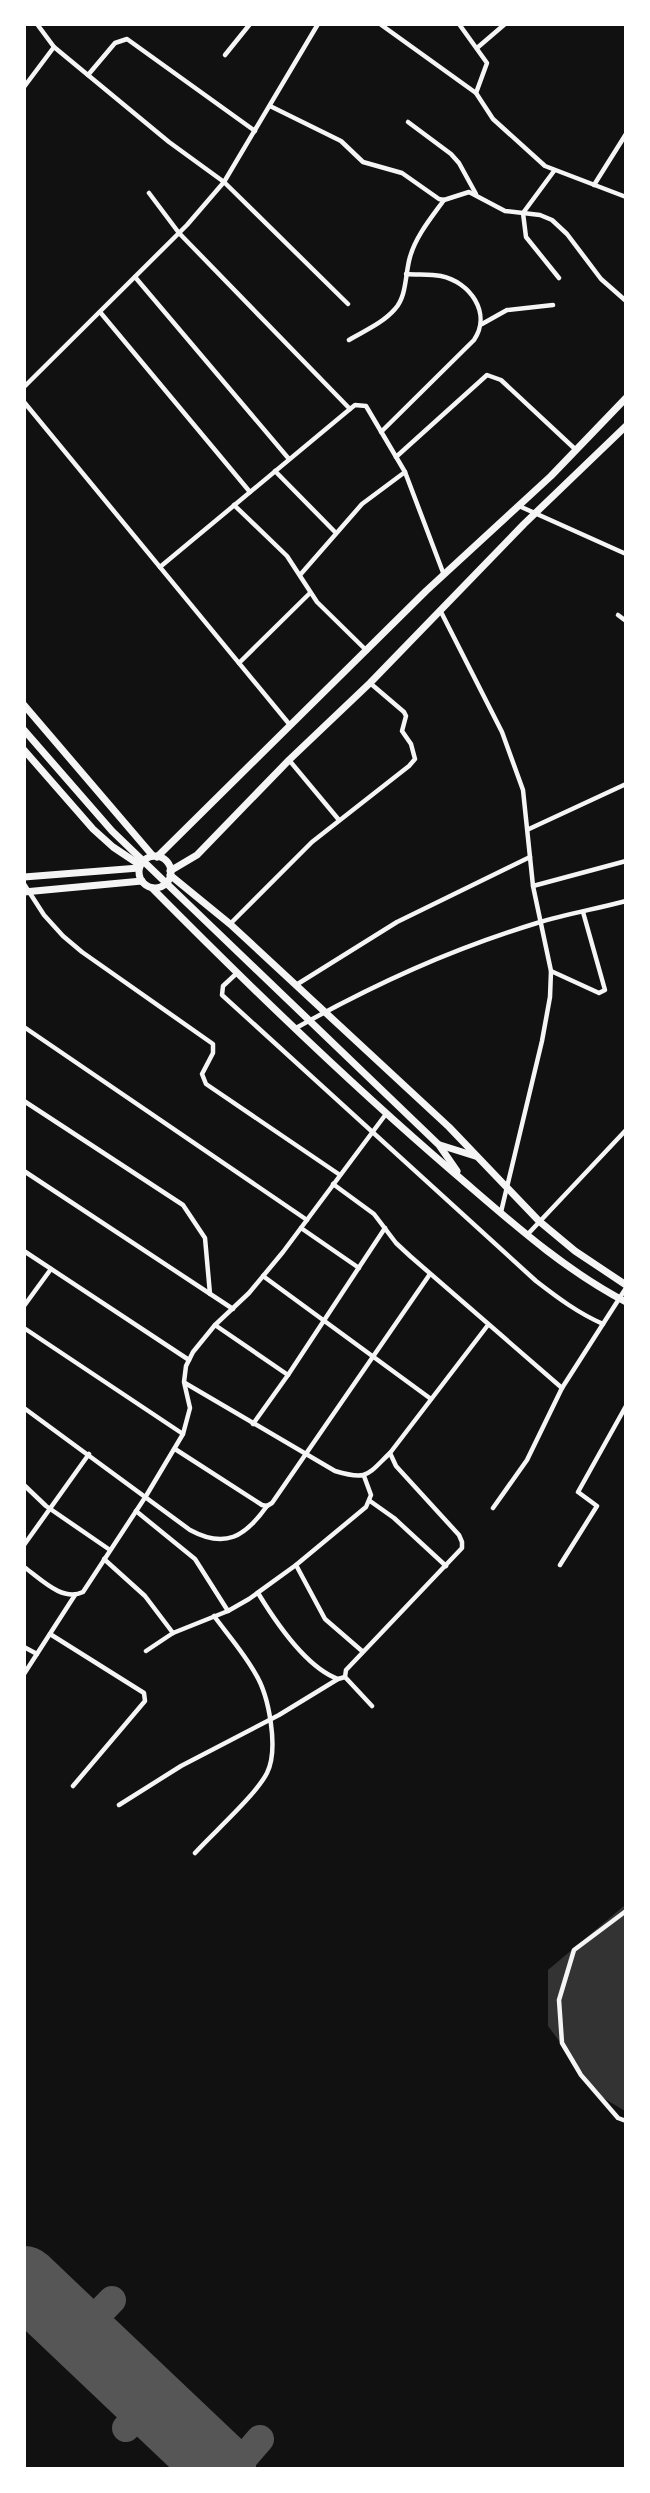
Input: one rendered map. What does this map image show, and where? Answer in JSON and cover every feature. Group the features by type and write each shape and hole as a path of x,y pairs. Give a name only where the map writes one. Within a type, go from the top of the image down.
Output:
{"main road":[{"path":"155,857 444,575 519,506 625,398"},
{"path":"152,888 164,885 170,873 197,855 625,426"},
{"path":"24,705 155,857"},
{"path":"24,730 112,831 437,1143 462,1180"},
{"path":"24,750 93,829 140,867"},
{"path":"142,881 140,867 146,859 155,857 165,860 170,873 449,1127 539,1221 625,1287"},
{"path":"24,877 140,867"},
{"path":"27,892 142,881 386,1114 560,1262 622,1301"},
{"path":"437,1143 478,1157"}],"street":[{"path":"37,24 54,47 169,142 225,183 348,304"},
{"path":"225,55 250,24"},
{"path":"24,387 179,233 225,183 318,24"},
{"path":"380,24 476,93 493,119 536,160 554,171 625,197"},
{"path":"458,24 487,63 476,93"},
{"path":"477,48 505,24"},
{"path":"88,75 115,43 127,39 255,131"},
{"path":"24,87 54,47"},
{"path":"270,106 341,141 363,162 402,173 432,195 444,200"},
{"path":"408,122 459,163 477,195"},
{"path":"594,185 625,134"},
{"path":"554,171 523,213 526,237 559,278"},
{"path":"349,340 387,317 396,308 401,300 415,245 444,200 469,192 505,211 540,215 558,225 601,279 625,301"},
{"path":"149,193 179,233 349,409"},
{"path":"407,274 439,275 464,287 480,310 482,324"},
{"path":"135,277 289,459"},
{"path":"381,432 474,340 482,324 507,310 553,305"},
{"path":"100,312 250,492"},
{"path":"396,457 487,376 501,380 575,449"},
{"path":"24,402 290,726"},
{"path":"160,567 355,405 366,406 405,472 444,575"},
{"path":"275,471 335,532"},
{"path":"300,575 362,504 405,472"},
{"path":"234,505 287,556 310,593 325,611 367,651"},
{"path":"519,506 625,554"},
{"path":"239,663 310,593"},
{"path":"440,610 502,732 523,790 533,886 551,971 550,997 542,1041 501,1213"},
{"path":"618,615 625,621"},
{"path":"230,925 312,842 415,759 411,744 401,727 406,716 404,712 370,683"},
{"path":"289,760 339,820"},
{"path":"528,829 625,784"},
{"path":"296,985 397,922 530,857"},
{"path":"533,886 625,861"},
{"path":"24,884 44,915 63,936 213,1044 213,1053 202,1074 206,1084 340,1175"},
{"path":"296,1028 405,972 453,952 539,922 625,901"},
{"path":"551,971 600,993 605,990 583,912"},
{"path":"237,972 223,986 222,995 537,1281 564,1303 603,1324"},
{"path":"24,1027 307,1220"},
{"path":"24,1101 183,1205 205,1238 210,1294"},
{"path":"24,1567 66,1595 83,1591 146,1496 183,1434 190,1408 184,1382 189,1360 200,1341 263,1276 386,1114"},
{"path":"527,1235 625,1129"},
{"path":"24,1171 233,1308"},
{"path":"333,1184 374,1214 396,1242 430,1274 562,1388"},
{"path":"301,1228 359,1268"},
{"path":"253,1424 385,1228"},
{"path":"24,1251 189,1360"},
{"path":"24,1306 51,1269"},
{"path":"24,1408 190,1530 204,1538 233,1538 246,1530 272,1503 430,1274"},
{"path":"263,1276 431,1399"},
{"path":"494,1508 527,1460 562,1388 603,1324 622,1301 625,1287"},
{"path":"215,1325 288,1375"},
{"path":"184,1382 335,1471 355,1477 364,1476 390,1453 488,1325"},
{"path":"24,1328 183,1434"},
{"path":"560,1565 597,1506 578,1492 625,1406"},
{"path":"175,1449 267,1506"},
{"path":"345,1677 346,1670 362,1651 458,1553 462,1542 396,1466 390,1453"},
{"path":"24,1545 89,1454"},
{"path":"146,1651 173,1633 228,1611 296,1565 366,1507 371,1495 364,1476"},
{"path":"24,1485 50,1509 110,1550"},
{"path":"370,1501 394,1518 446,1566"},
{"path":"136,1511 195,1559 228,1611"},
{"path":"104,1559 145,1596 173,1633"},
{"path":"296,1565 325,1619 362,1651"},
{"path":"258,1593 273,1618 294,1643 320,1669 338,1679"},
{"path":"24,1674 75,1595"},
{"path":"195,1853 260,1784 268,1770 272,1743 270,1720 256,1673 214,1616"},
{"path":"50,1634 144,1693 145,1697 145,1701 73,1786"},
{"path":"24,1647 37,1654"},
{"path":"118,1805 181,1766 345,1677"},
{"path":"345,1677 372,1706"},
{"path":"625,1911 574,1951 559,2000 562,2043 581,2075 618,2118 625,2121"}],"shaded area":[{"path":"625,1905 625,2111 600,2096 548,2026 548,1970"}],"taxiway":[{"path":"80,2333 112,2300"},
{"path":"126,2428 150,2400"},
{"path":"235,2468 260,2439"}],"runway":[{"path":"24,2281 221,2468"}]}
